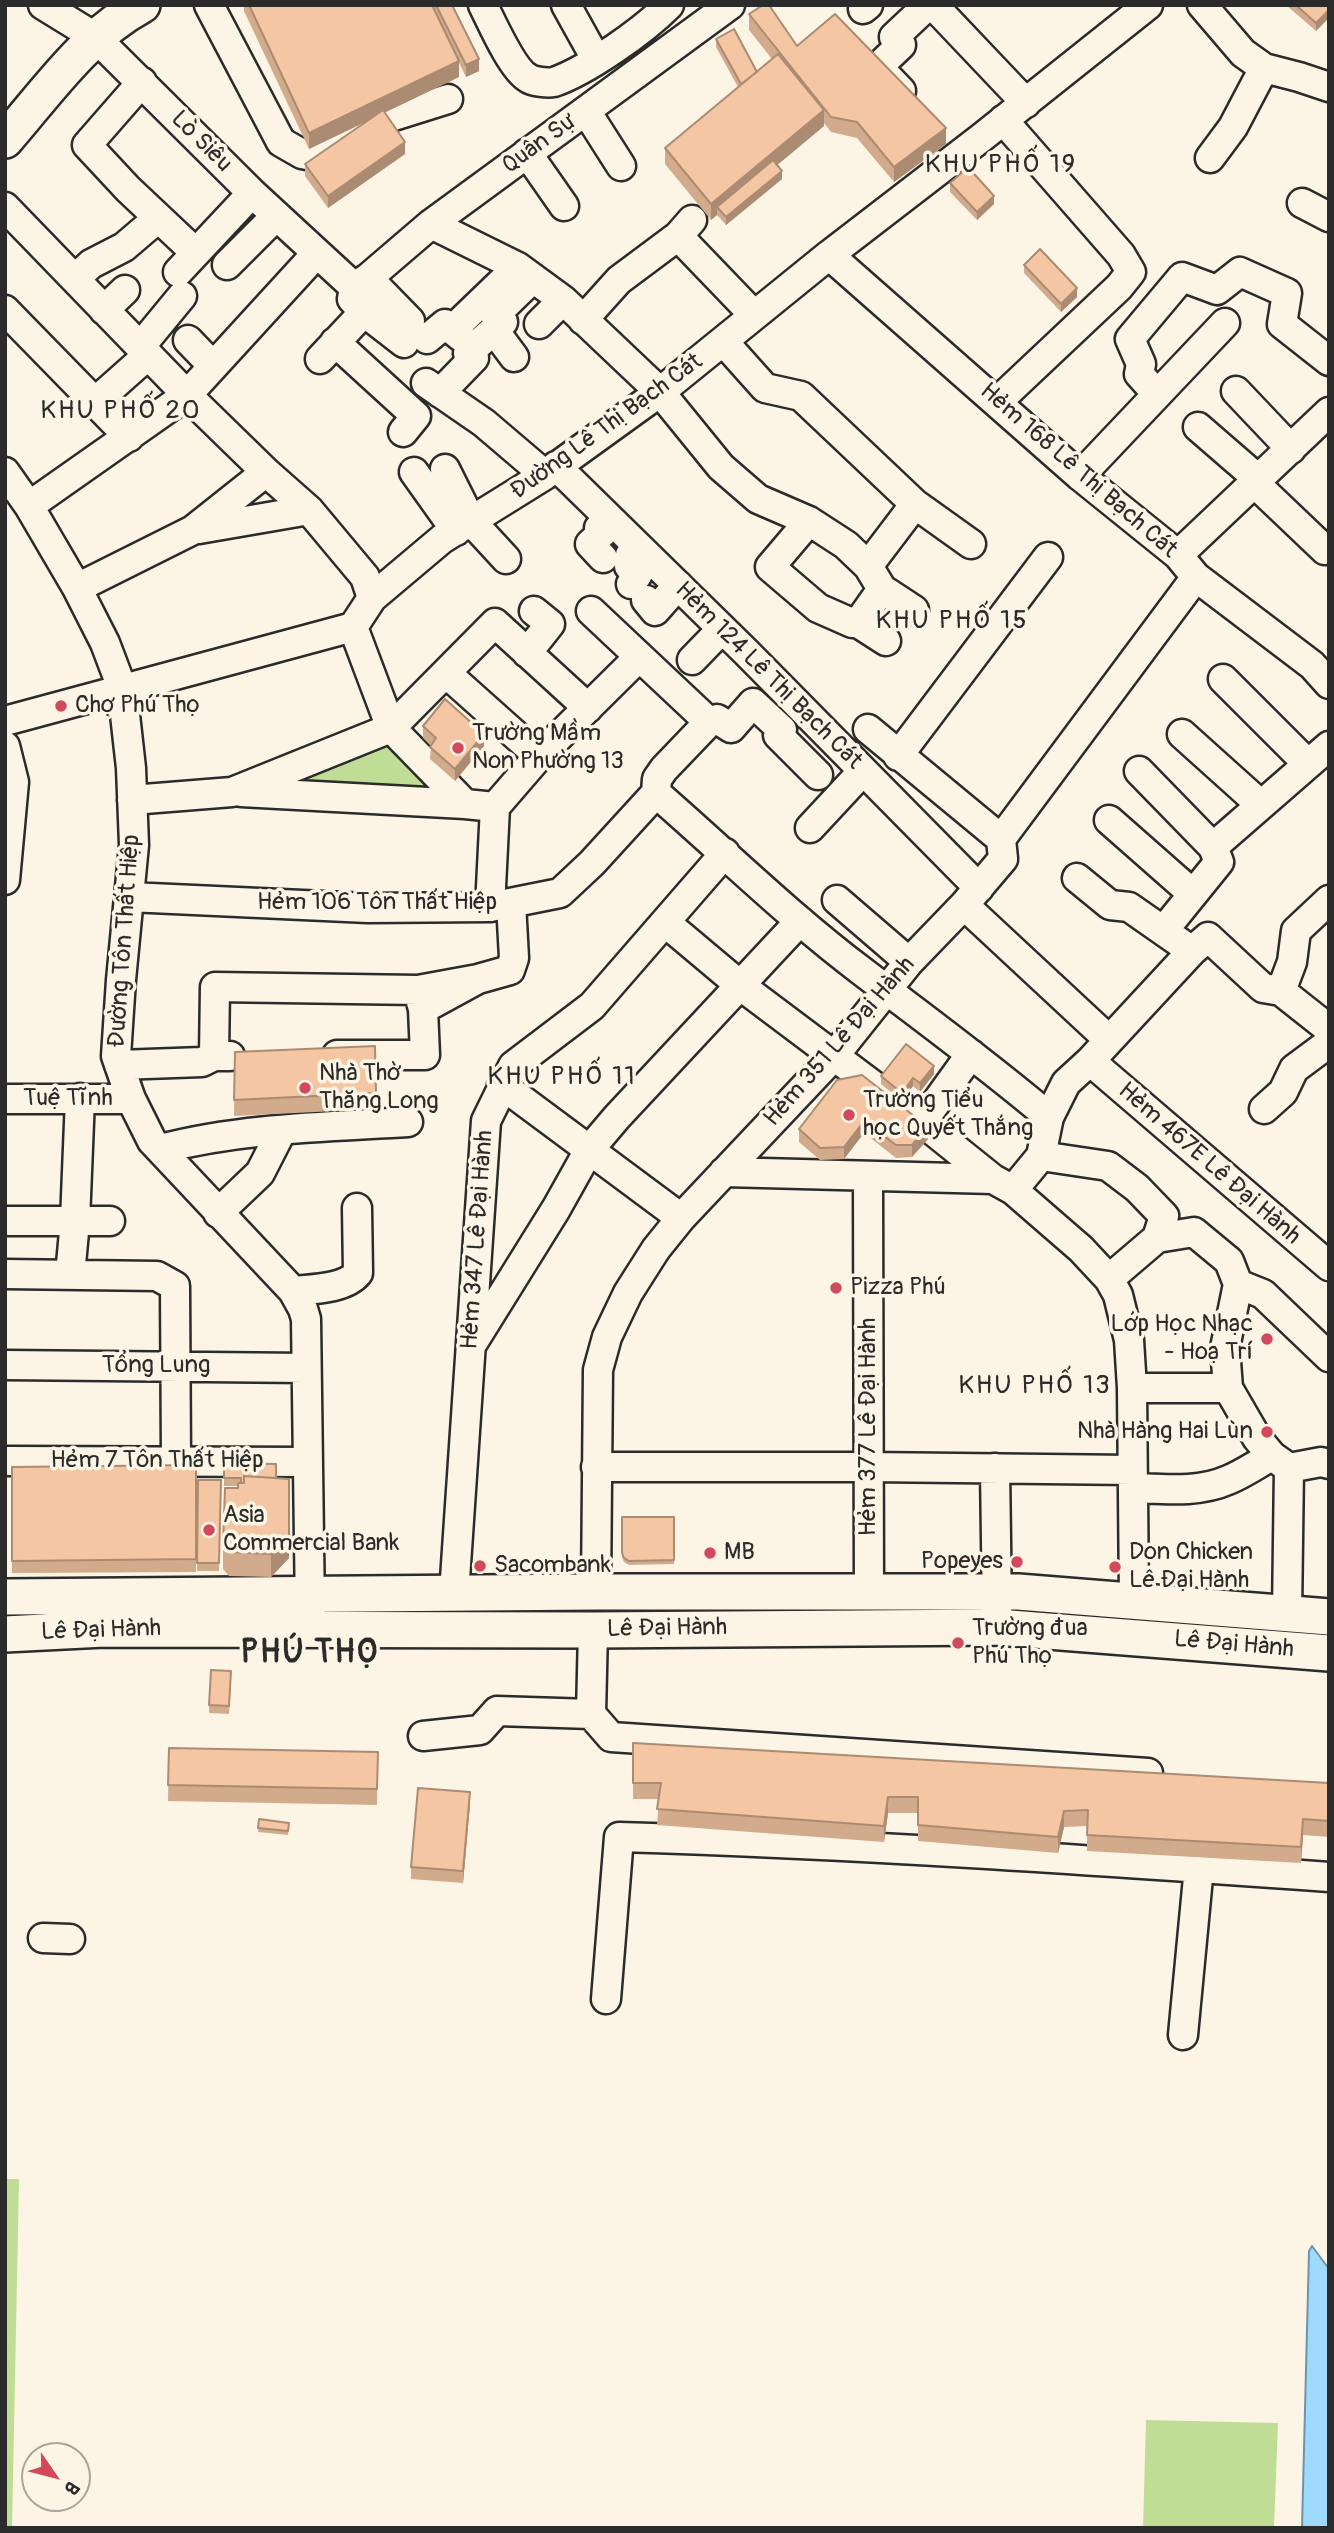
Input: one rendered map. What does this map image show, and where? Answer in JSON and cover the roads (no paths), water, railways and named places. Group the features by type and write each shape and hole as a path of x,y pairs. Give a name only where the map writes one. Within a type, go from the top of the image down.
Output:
{"main road":[{"path":"5,140 95,37 142,5"},
{"path":"593,1630 596,1592"},
{"name":"Lê Đại Hành","path":"5,1634 104,1629 310,1611 454,1594 596,1592 996,1592 1134,1600 1329,1617"},
{"name":"Lê Đại Hành","path":"5,1597 310,1611 593,1630 997,1627 1329,1653"}],"street":[{"name":"Lò Siêu","path":"43,5 95,37 276,216 428,353"},
{"path":"209,5 281,142 302,154 323,158 381,120 448,99"},
{"path":"483,5 504,48 528,78 550,83 575,72 647,27 669,5"},
{"path":"566,5 596,59"},
{"name":"Quân Sự","path":"428,353 404,420 328,351 362,292 431,224 730,5"},
{"path":"914,106 878,67 901,45 894,37 931,5 1026,103"},
{"path":"1202,5 1243,53 1264,68 1329,88"},
{"name":"Đường Lê Thị Bạch Cát","path":"353,626 372,598 442,539 550,471 660,392 829,255 950,145 1003,120 1135,9"},
{"path":"1210,158 1233,127 1264,68"},
{"path":"142,82 87,145 159,218 185,274"},
{"path":"586,111 621,166"},
{"path":"996,402 1119,287 1131,272 1121,255 1003,120"},
{"path":"527,153 564,206"},
{"path":"94,403 144,351 185,274 252,193"},
{"path":"1303,203 1329,217"},
{"path":"5,207 187,395 309,510 365,577 372,598"},
{"path":"227,265 276,216"},
{"path":"75,279 91,264 124,247 159,218"},
{"path":"431,224 525,272 563,300 660,392 721,467 758,499 809,521 846,545 875,577 914,610"},
{"path":"583,320 620,280 685,228 754,315"},
{"path":"29,506 187,395 317,254"},
{"name":"Hẻm 168 Lê Thị Bạch Cát","path":"829,255 1080,476 1178,555 1196,577 1323,665"},
{"path":"428,353 474,358 468,353 503,322 495,315 525,272"},
{"path":"428,353 525,272"},
{"path":"1157,394 1139,374 1141,364 1130,339 1182,277 1217,290 1240,272 1287,293 1282,324 1329,361"},
{"path":"104,310 125,290"},
{"path":"539,324 563,300"},
{"path":"5,310 129,437"},
{"path":"1080,476 1225,323"},
{"path":"428,353 483,339 514,357"},
{"path":"188,340 220,359"},
{"path":"723,341 765,388 801,396 915,504 971,544"},
{"name":"Hẻm 124 Lê Thị Bạch Cát","path":"428,353 484,423 608,518 802,709 863,771 971,897 1108,1039"},
{"path":"1236,391 1291,449"},
{"path":"1178,555 1329,412"},
{"path":"1198,426 1258,479 1264,491 1325,551"},
{"path":"445,469 463,526"},
{"name":"Đường Tôn Thất Hiệp","path":"5,472 29,506 77,588 122,688 131,768 134,845 116,1056 131,1099 152,1141 293,1291 306,1319 310,1611"},
{"path":"77,588 193,530 266,472"},
{"path":"414,472 463,526 506,559"},
{"path":"858,623 875,577 915,504"},
{"path":"193,530 309,510"},
{"path":"603,558 590,544 603,532 599,528 608,518"},
{"path":"809,521 770,567 818,608 852,623 858,623 886,641"},
{"path":"637,546 630,555 635,558 629,566 638,574 638,592 655,611 678,586"},
{"path":"898,756 1048,557"},
{"name":"Hẻm 351 Lê Đại Hành","path":"596,1592 598,1370 607,1337 637,1278 681,1218 834,1056 909,961 971,897 1003,859 1001,839 1196,577"},
{"path":"527,653 550,624 534,611"},
{"path":"591,611 709,722 718,719 731,728 753,703 782,730"},
{"path":"232,792 391,729 495,624 588,708"},
{"path":"5,721 353,626 391,729 465,804"},
{"path":"692,660 722,629"},
{"path":"214,1056 215,988 420,1000 510,970 514,958 501,905 495,807 539,756 639,657"},
{"path":"446,673 539,756"},
{"path":"1213,847 1318,755 1223,679"},
{"path":"802,709 778,735 818,775"},
{"name":"Hẻm 106 Tôn Thất Hiệp","path":"129,897 368,908 501,905 560,893 592,863 656,793 657,779 664,769 709,722"},
{"path":"868,729 1001,839"},
{"path":"1182,734 1261,805"},
{"path":"5,746 14,782 5,880"},
{"path":"810,828 863,771"},
{"path":"1139,771 1213,847 1219,862 1164,930"},
{"path":"132,800 232,792 495,807"},
{"path":"656,793 800,921 996,1071 1049,1117"},
{"path":"1109,820 1193,894"},
{"name":"Hẻm 347 Lê Đại Hành","path":"454,1594 486,1121 513,1066 592,1006 724,853"},
{"path":"1077,878 1110,905 1129,907 1192,951"},
{"path":"837,900 909,961"},
{"path":"1281,990 1292,962 1296,931 1329,900"},
{"path":"470,1346 556,1209 589,1150 617,1116 800,921"},
{"path":"666,923 741,986 1003,1184 1081,1249 1109,1279 1118,1295 1125,1318 1132,1388 1134,1600"},
{"path":"724,1172 1003,1184 1041,1156 1049,1117 1066,1083 1208,937 1264,988 1281,990 1329,1029"},
{"path":"306,1056 425,1055 420,1000"},
{"path":"1264,1109 1283,1092 1294,1069 1329,1043"},
{"path":"922,1122 971,1054"},
{"path":"119,1065 202,1062 214,1056 254,1056"},
{"name":"Hẻm 467E Lê Đại Hành","path":"1090,1061 1329,1266"},
{"path":"502,1085 681,1218"},
{"path":"71,1275 80,1098"},
{"name":"Tuệ Tĩnh","path":"5,1099 131,1099"},
{"path":"161,1149 206,1138 408,1122"},
{"path":"218,1213 260,1173 282,1130"},
{"path":"1041,1156 1108,1166 1137,1188 1164,1216 1157,1238"},
{"name":"Hẻm 377 Lê Đại Hành","path":"868,1177 869,1592"},
{"path":"293,1291 337,1284 353,1279 358,1273 357,1208"},
{"path":"5,1221 110,1221"},
{"path":"1109,1279 1157,1238 1194,1232 1228,1261 1238,1284 1225,1348 1228,1388 1257,1438 1280,1462 1287,1614"},
{"path":"5,1274 157,1276 176,1286 176,1461"},
{"path":"1238,1284 1263,1294 1329,1357"},
{"name":"Tổng Lung","path":"5,1365 306,1368"},
{"path":"1132,1388 1228,1388"},
{"name":"Hẻm 7 Tôn Thất Hiệp","path":"5,1461 308,1462"},
{"path":"596,1468 995,1468 1133,1479 1186,1489 1226,1481 1280,1462 1329,1464"},
{"path":"995,1468 997,1627"},
{"path":"593,1630 591,1714 611,1737 1178,1776"},
{"path":"423,1736 480,1730 497,1711 591,1714"},
{"path":"606,1999 618,1837 760,1841 1329,1877"},
{"path":"1183,2035 1199,1867"}],"water":[{"path":"1312,2246 1329,2269 1329,2528 1302,2528 1309,2251"}],"place":[{"name":"Chợ Phú Thọ","path":"61,706"},
{"name":"Trường Mầm Non Phường 13","path":"458,748"},
{"name":"Nhà Thờ Thăng Long","path":"305,1088"},
{"name":"Trường Tiểu học Quyết Thắng","path":"849,1115"},
{"name":"Pizza Phú","path":"836,1288"},
{"name":"Lớp Học Nhạc - Hoạ Trí","path":"1267,1339"},
{"name":"Nhà Hàng Hai Lùn","path":"1267,1432"},
{"name":"Asia Commercial Bank","path":"209,1530"},
{"name":"MB","path":"710,1553"},
{"name":"Popeyes","path":"1017,1562"},
{"name":"Sacombank","path":"480,1566"},
{"name":"Don Chicken Lê Đại Hành","path":"1115,1567"},
{"name":"Trường đua Phú Thọ","path":"958,1643"}],"district":[{"name":"KHU PHỐ 19","path":"1001,165"},
{"name":"KHU PHỐ 20","path":"121,411"},
{"name":"KHU PHỐ 15","path":"952,621"},
{"name":"KHU PHỐ 11","path":"562,1077"},
{"name":"KHU PHỐ 13","path":"1035,1386"},
{"name":"PHÚ THỌ","path":"310,1654"}]}
